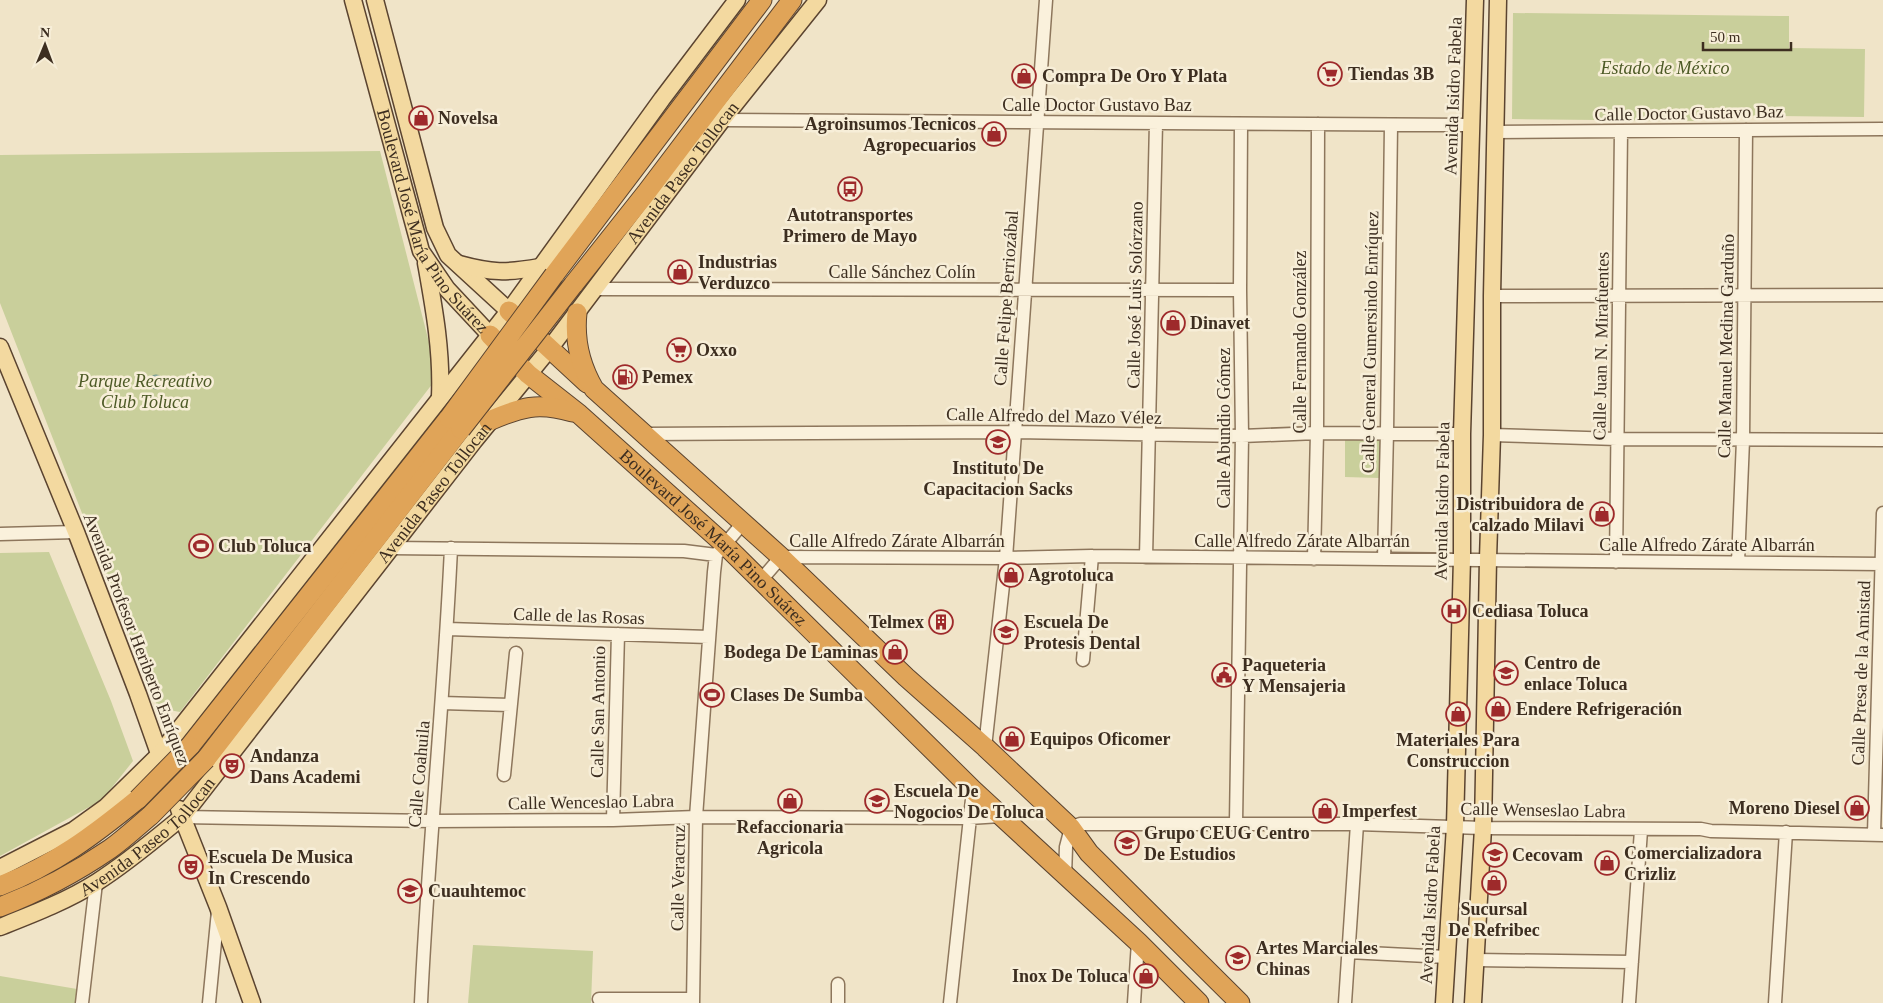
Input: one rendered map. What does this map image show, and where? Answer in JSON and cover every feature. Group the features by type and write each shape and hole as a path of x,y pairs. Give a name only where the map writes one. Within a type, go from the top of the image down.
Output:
{"highway":[{"name":"Avenida Paseo Tollocan","path":"0,907 33,895 76,872 111,848 152,815 206,759 455,423 547,267 762,0"},
{"name":"Avenida Paseo Tollocan","path":"0,886 64,856 101,830 138,799 190,746 455,423 572,285 646,193 792,0"},
{"path":"580,310 576,326 578,351 587,377 594,389"},
{"name":"Boulevard José María Pino Suárez","path":"509,311 781,558 906,677 1071,828 1089,853 1240,1003"},
{"name":"Boulevard José María Pino Suárez","path":"490,334 528,374 579,414 720,550 761,580 973,790 1138,942 1199,1003"},
{"path":"495,414 531,406 553,406 579,414"}],"main road":[{"name":"Boulevard José María Pino Suárez","path":"353,0 416,236 425,259 447,289 490,334"},
{"name":"Boulevard José María Pino Suárez","path":"374,0 435,228 444,248 454,262 509,311"},
{"name":"Avenida Paseo Tollocan","path":"0,868 74,830 106,806 159,755 440,397 448,377 490,334 547,267 656,107 737,0"},
{"name":"Avenida Paseo Tollocan","path":"0,927 42,911 96,883 135,856 182,817 495,414 580,310 722,120 818,0"},
{"path":"1472,1003 1483,828 1492,436 1492,296 1498,0"},
{"path":"1475,6 1480,10 1487,8 1494,11 1498,18"},
{"name":"Avenida Isidro Fabela","path":"1444,1003 1454,826 1462,558 1462,434 1475,6"},
{"path":"425,259 448,377 473,374 490,379 500,393 495,414"},
{"path":"454,262 482,270 498,272 547,267 542,282 545,295 562,307 580,310"},
{"name":"Avenida Profesor Heriberto Enríquez","path":"0,347 76,532 138,694 182,817 218,907 252,1003"}],"street":[{"name":"Calle Felipe Berriozábal","path":"985,748 1006,558 1046,0"},
{"name":"Calle Doctor Gustavo Baz","path":"722,120 1472,125"},
{"name":"Calle José Luis Solórzano","path":"1146,557 1156,123"},
{"name":"Calle Abundio Gómez","path":"1236,823 1242,436 1240,290 1241,124"},
{"name":"Calle Fernando González","path":"1314,559 1317,433 1318,124"},
{"name":"Calle General Gumersindo Enríquez","path":"1384,559 1391,125"},
{"name":"Calle Doctor Gustavo Baz","path":"1495,132 1883,128"},
{"name":"Calle Manuel Medina Garduño","path":"1738,562 1743,440 1746,130"},
{"name":"Calle Juan N. Mirafuentes","path":"1616,562 1621,131"},
{"name":"Calle Sánchez Colín","path":"594,289 1240,290"},
{"path":"1492,296 1883,295"},
{"name":"Calle Alfredo del Mazo Vélez","path":"644,434 1014,432 1242,436 1387,432 1462,434"},
{"path":"1492,436 1617,439 1883,440"},
{"name":"Calle Presa de la Amistad","path":"1879,834 1883,513"},
{"path":"390,548 720,550 742,524"},
{"path":"0,534 76,532"},
{"name":"Calle Coahuila","path":"421,1003 427,889 448,629 451,548"},
{"name":"Calle Veracruz","path":"693,1001 696,818 709,637 720,550"},
{"path":"1083,660 1092,556"},
{"name":"Calle Alfredo Zárate Albarrán","path":"761,580 781,558 1092,556 1314,559 1462,558 1616,562 1882,564"},
{"name":"Calle de las Rosas","path":"448,629 709,637"},
{"name":"Calle San Antonio","path":"613,820 618,634"},
{"path":"504,775 516,653"},
{"path":"442,703 510,705"},
{"path":"950,1003 973,790"},
{"name":"Calle Wenceslao Labra","path":"182,817 433,821 696,818 969,818 1001,816"},
{"name":"Calle Wenseslao Labra","path":"1071,828 1080,824 1236,823 1483,828 1701,829 1711,831 1879,834"},
{"path":"1345,1003 1357,824"},
{"path":"1065,876 1066,847 1071,828"},
{"path":"1629,1003 1641,830"},
{"path":"1775,1003 1786,832"},
{"path":"82,1003 96,883"},
{"path":"209,1003 218,907"},
{"path":"1134,1003 1138,942"},
{"path":"1348,952 1447,957"},
{"path":"1476,960 1632,962"},
{"path":"838,984 838,1003"},
{"path":"599,999 693,1001"}],"green space":[{"name":"Estado de México","path":"1513,13 1789,16 1789,48 1865,49 1864,117 1700,115 1699,121 1512,119"},
{"name":"Club Toluca","path":"380,151 433,358 433,383 180,712 158,708 0,303 0,155"},
{"path":"1345,439 1381,439 1379,478 1345,477"},
{"path":"49,552 111,701 133,761 102,800 0,856 0,553"},
{"path":"473,945 593,951 591,1003 468,1003"},
{"path":"0,976 77,989 75,1003 0,1003"}],"water":[{"path":"156,375 161,377 163,382 161,387 156,389 151,387 149,382 151,377"}],"place":[{"name":"Tiendas 3B","path":"1330,74"},
{"name":"Compra De Oro Y Plata","path":"1024,76"},
{"name":"Novelsa","path":"421,118"},
{"name":"Agroinsumos Tecnicos Agropecuarios","path":"994,134"},
{"name":"Autotransportes Primero de Mayo","path":"850,189"},
{"name":"Industrias Verduzco","path":"680,272"},
{"name":"Dinavet","path":"1173,323"},
{"name":"Oxxo","path":"679,350"},
{"name":"Pemex","path":"625,377"},
{"name":"Instituto De Capacitacion Sacks","path":"998,442"},
{"name":"Distribuidora de calzado Milavi","path":"1602,514"},
{"name":"Club Toluca","path":"201,546"},
{"name":"Agrotoluca","path":"1011,575"},
{"name":"Cediasa Toluca","path":"1454,611"},
{"name":"Telmex","path":"941,622"},
{"name":"Escuela De Protesis Dental","path":"1006,632"},
{"name":"Bodega De Laminas","path":"895,652"},
{"name":"Centro de enlace Toluca","path":"1506,673"},
{"name":"Paqueteria Y Mensajeria","path":"1224,675"},
{"name":"Clases De Sumba","path":"712,695"},
{"name":"Endere Refrigeración","path":"1498,709"},
{"name":"Materiales Para Construccion","path":"1458,714"},
{"name":"Equipos Oficomer","path":"1012,739"},
{"name":"Andanza Dans Academi","path":"232,766"},
{"name":"Refaccionaria Agricola","path":"790,801"},
{"name":"Escuela De Nogocios De Toluca","path":"877,801"},
{"name":"Moreno Diesel","path":"1857,808"},
{"name":"Imperfest","path":"1325,811"},
{"name":"Grupo CEUG Centro De Estudios","path":"1127,843"},
{"name":"Cecovam","path":"1495,855"},
{"name":"Comercializadora Crizliz","path":"1607,863"},
{"name":"Escuela De Musica In Crescendo","path":"191,867"},
{"name":"Sucursal De Refribec","path":"1494,883"},
{"name":"Cuauhtemoc","path":"410,891"},
{"name":"Artes Marciales Chinas","path":"1238,958"},
{"name":"Inox De Toluca","path":"1146,976"}],"park label":[{"name":"Parque Recreativo Club Toluca","path":"145,391"}]}
